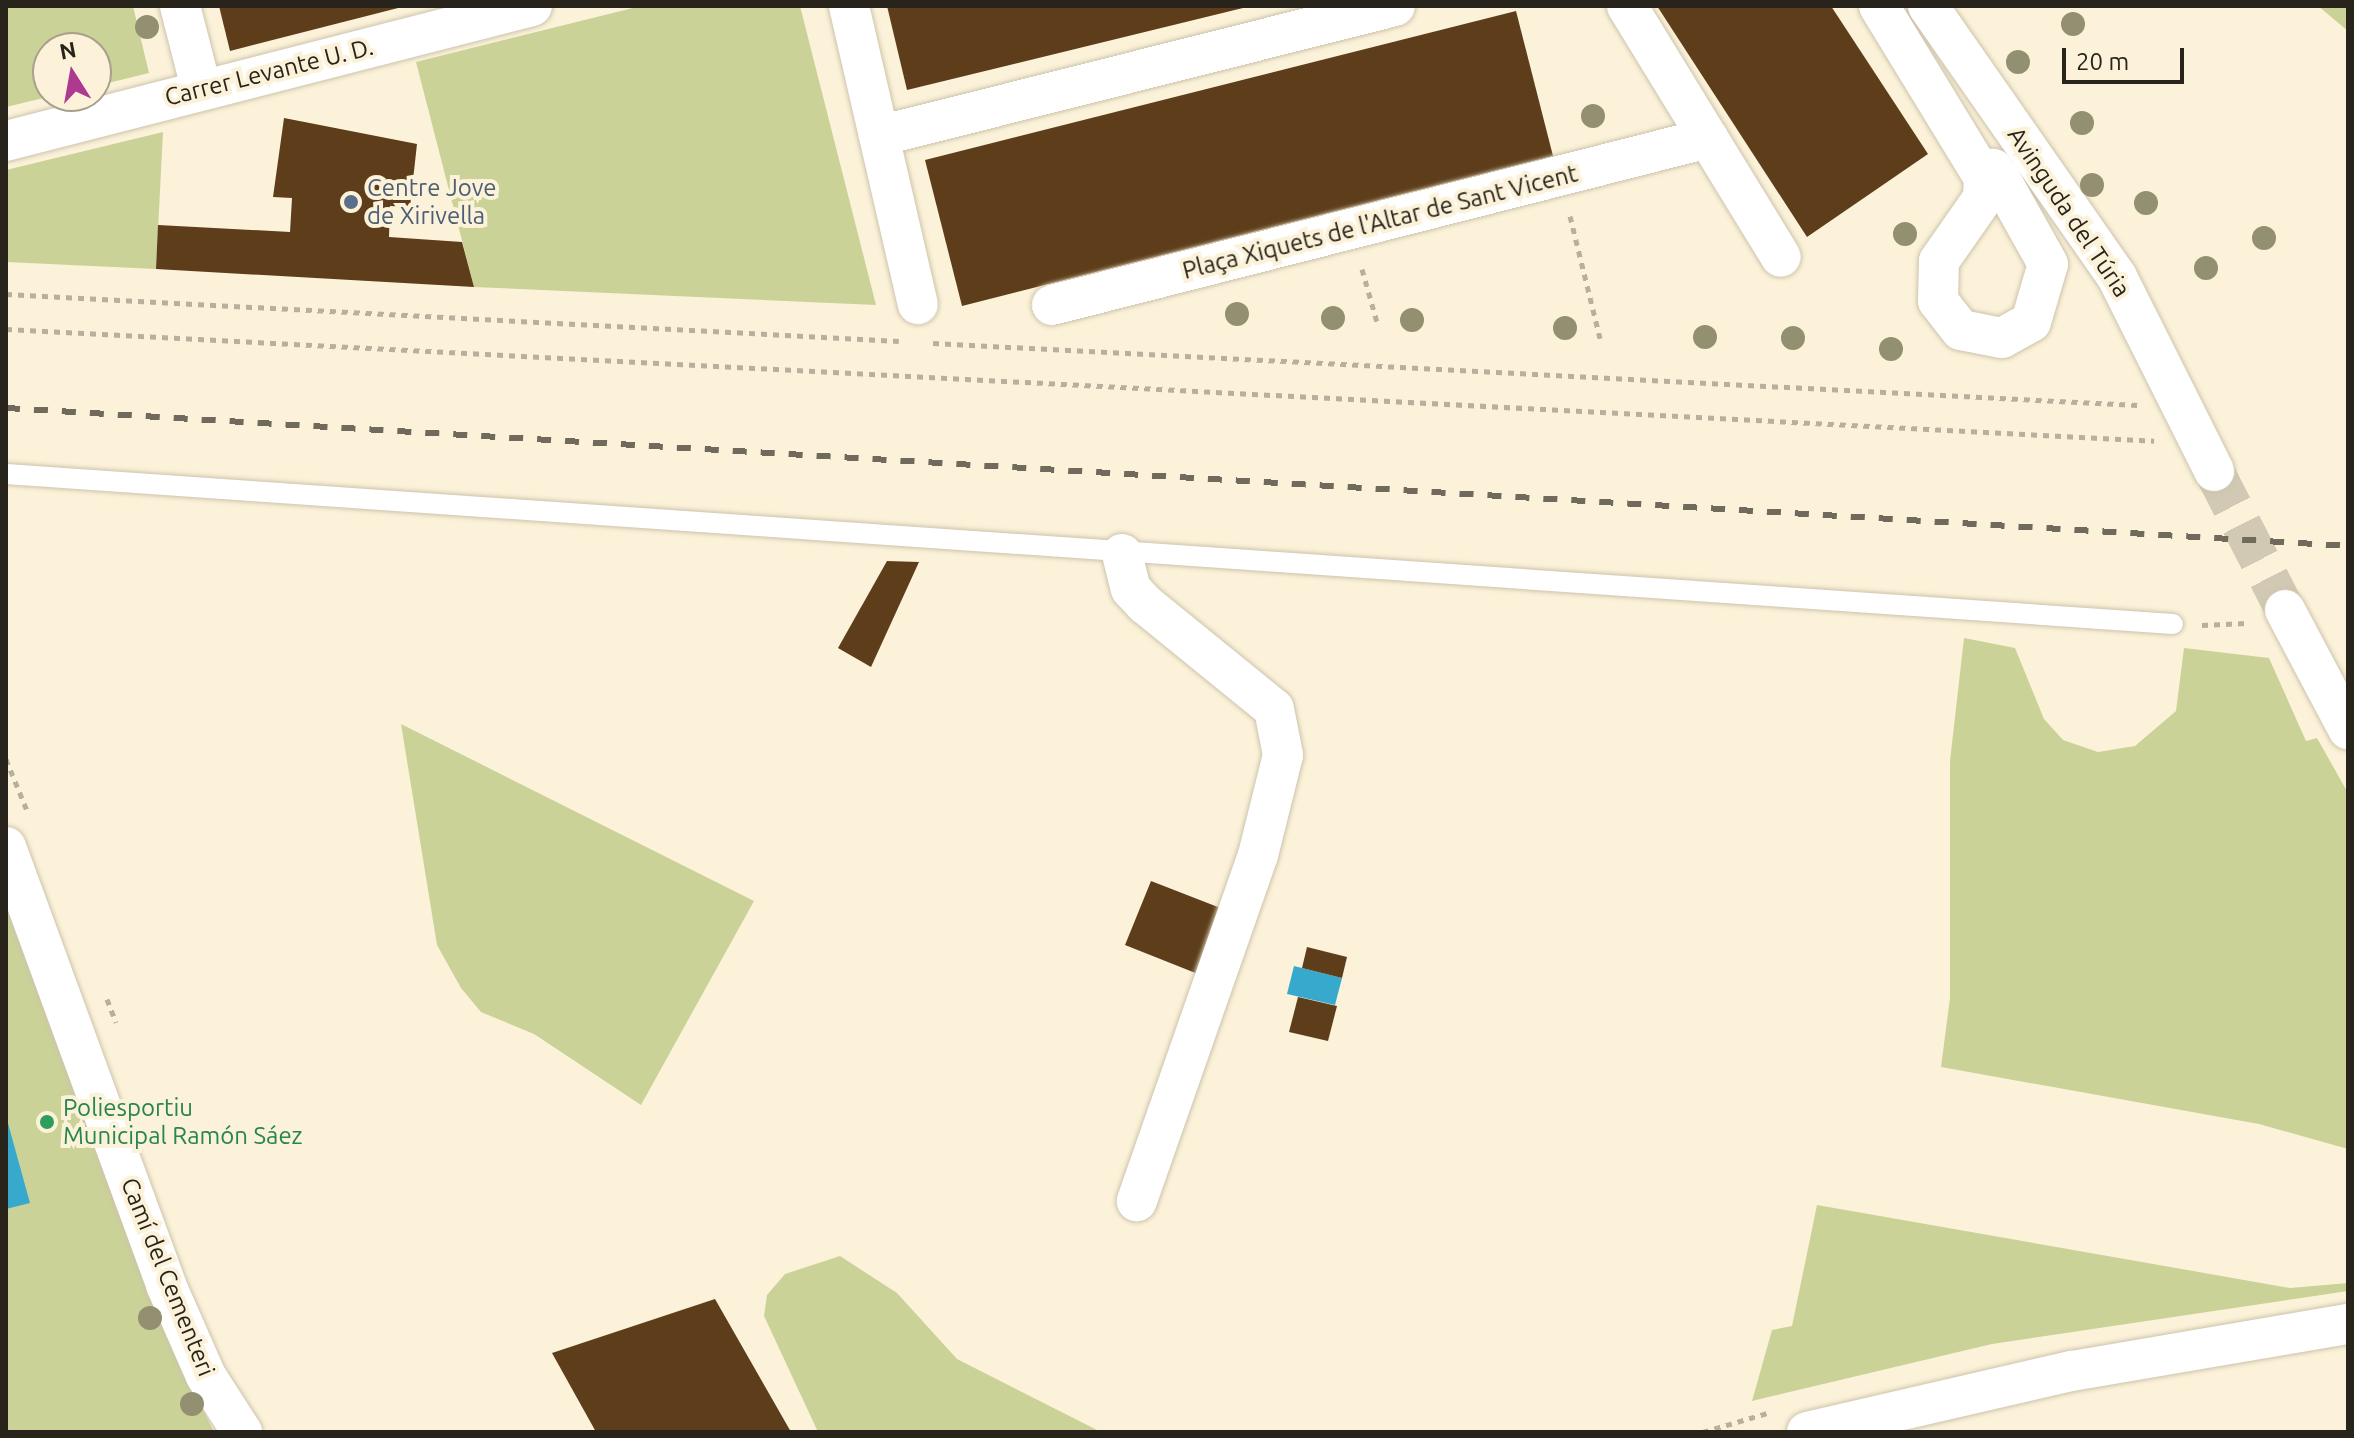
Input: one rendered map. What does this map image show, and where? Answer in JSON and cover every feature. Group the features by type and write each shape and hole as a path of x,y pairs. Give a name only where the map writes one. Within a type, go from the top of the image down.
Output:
{"street":[{"path":"180,6 201,88"},
{"name":"Carrer Levante U. D.","path":"6,141 201,88 532,6"},
{"path":"849,6 918,304"},
{"path":"879,136 1395,6"},
{"path":"1627,6 1781,257"},
{"path":"1879,6 1980,168"},
{"name":"Avinguda del Túria","path":"1928,6 2117,277 2199,440"},
{"name":"Plaça Xiquets de l'Altar de Sant Vicent","path":"1052,305 1708,138"},
{"path":"1122,554 1131,589 1145,604 1274,709 1283,755 1258,855 1137,1201"},
{"path":"2288,615 2348,729"},
{"name":"Camí del Cementeri","path":"6,847 166,1285 206,1376 242,1432"},
{"path":"1807,1432 2072,1371 2340,1330"}],"lane":[{"path":"6,474 1122,554 2173,624"}],"path":[{"path":"1560,176 1600,338"},
{"path":"1352,229 1377,322"},
{"path":"6,294 2199,440"},
{"path":"6,329 1908,433 2199,440"},
{"path":"2173,624 2288,615"}],"green space":[{"path":"6,6 133,6 149,73 112,82 112,32 32,32 32,101 6,107"},
{"path":"641,6 800,6 876,305 474,287 416,62"},
{"path":"2318,6 2348,6 2348,31"},
{"path":"163,132 156,269 6,262 6,170"},
{"path":"1964,638 2015,648 2044,719 2063,740 2098,752 2135,746 2176,711 2184,648 2269,658 2306,741 2317,738 2348,793 2348,1149 2259,1124 1941,1067 1950,998 1950,761"},
{"path":"401,724 754,901 641,1105 534,1034 481,1012 461,988 437,945"},
{"name":"Poliesportiu Municipal Ramón Sáez","path":"6,899 171,1345 214,1432 6,1432"},
{"path":"1817,1205 2290,1288 2348,1283 2348,1291 1992,1344 1752,1401 1772,1330 1792,1326"},
{"path":"840,1256 897,1293 957,1359 1101,1432 818,1432 764,1316 767,1295 785,1274"}],"water":[{"path":"1294,966 1342,978 1335,1005 1287,994"},
{"path":"6,1116 30,1203 6,1209"}],"building":[{"path":"219,6 402,6 402,7 230,51"},
{"path":"887,6 1246,6 1247,7 907,90"},
{"path":"1657,6 1831,6 1928,154 1807,237"},
{"path":"1516,11 1553,156 962,306 925,160"},
{"name":"Centre Jove de Xirivella","path":"284,118 417,144 410,207 390,206 389,237 462,242 474,287 156,269 158,225 290,232 292,198 273,197"},
{"path":"887,561 919,562 871,667 838,648"},
{"path":"1151,881 1223,909 1198,974 1125,945"},
{"path":"1307,947 1347,957 1342,978 1302,968"},
{"path":"1298,997 1337,1006 1328,1041 1289,1032"},
{"path":"715,1299 791,1432 596,1432 552,1353"}],"tunnel":[{"path":"2214,471 2285,610"}],"railway":[{"path":"6,408 2348,546"}],"place":[{"name":"Centre Jove de Xirivella","path":"351,202"},
{"name":"Poliesportiu Municipal Ramón Sáez","path":"47,1122"}]}
